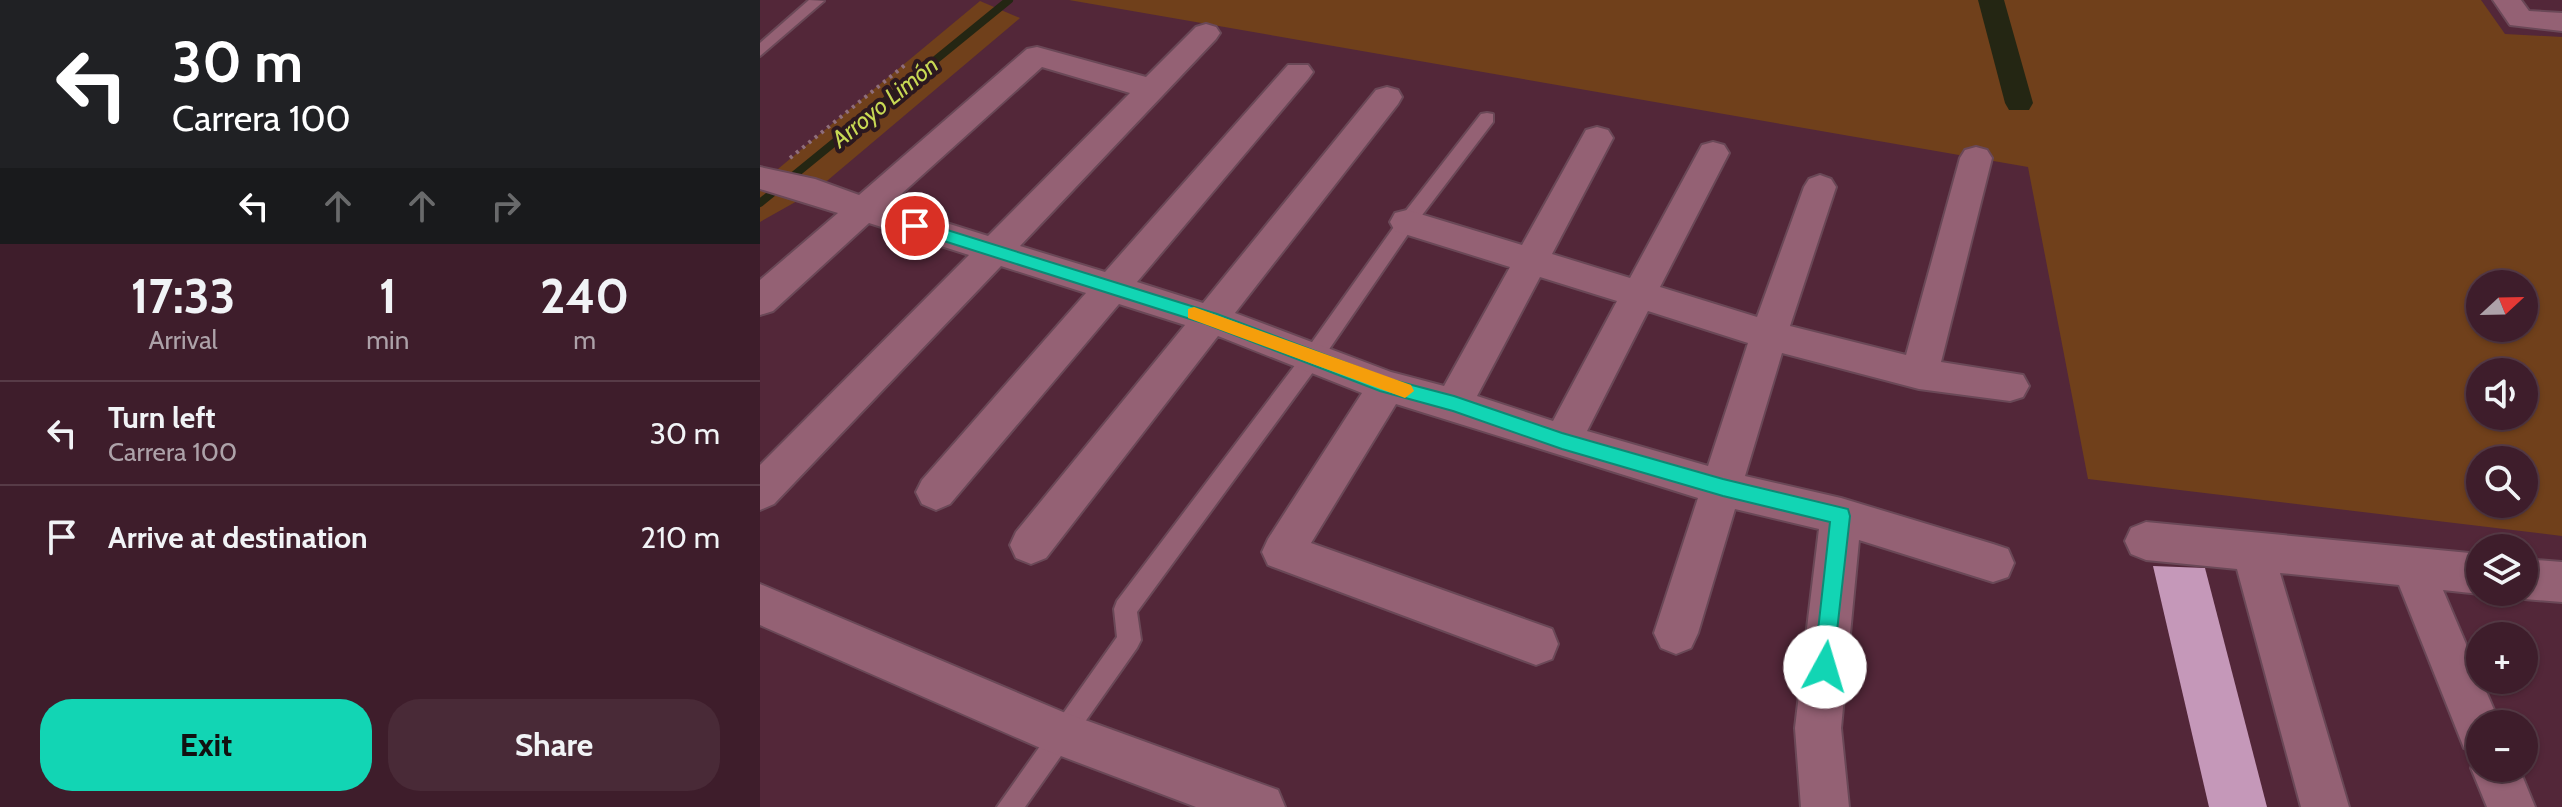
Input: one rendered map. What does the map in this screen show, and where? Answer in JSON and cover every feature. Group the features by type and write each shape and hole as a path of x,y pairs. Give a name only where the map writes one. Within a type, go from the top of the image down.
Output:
{"street":[{"path":"2507,0 2520,19 2562,22"},
{"path":"760,492 1206,33"},
{"path":"760,301 1037,56 1152,89"},
{"path":"936,492 1298,72"},
{"path":"1031,545 1387,97"},
{"path":"1454,404 1597,138"},
{"path":"1562,441 1713,153"},
{"path":"1919,374 1976,158"},
{"path":"769,174 862,209 1211,319 1387,386 1454,404 1562,441 1723,488 1841,516 1993,563"},
{"path":"1676,633 1769,335 1820,187"},
{"path":"1407,222 1769,335 1919,374 2010,386"},
{"path":"1387,386 1283,552 1536,644"},
{"path":"1825,807 1818,728 1841,516"},
{"path":"2146,541 2466,573"},
{"path":"2253,552 2325,807"},
{"path":"2413,568 2471,710"},
{"path":"2538,580 2562,582"},
{"path":"760,604 1061,734 1261,807"},
{"path":"2501,782 2511,807"}],"lane":[{"path":"760,51 817,1"},
{"path":"1010,807 1129,640 1125,609 1312,358 1407,222 1487,118"}],"path":[{"path":"769,174 905,65"}],"shaded area":[{"path":"1069,0 2481,0 2505,34 2562,37 2562,536 2088,479 2028,167"},
{"path":"980,1 1020,18 815,191 760,222 760,184"}],"building":[{"path":"2153,566 2205,568 2267,807 2209,807"}],"waterway":[{"name":"Arroyo Limón","path":"760,203 1009,0"},
{"path":"1991,0 2019,103"}],"slow traffic":[{"path":"1194,313 1405,391"}],"route":[{"path":"915,226 1211,319 1387,386 1454,404 1562,441 1723,488 1841,516 1825,667"}]}
